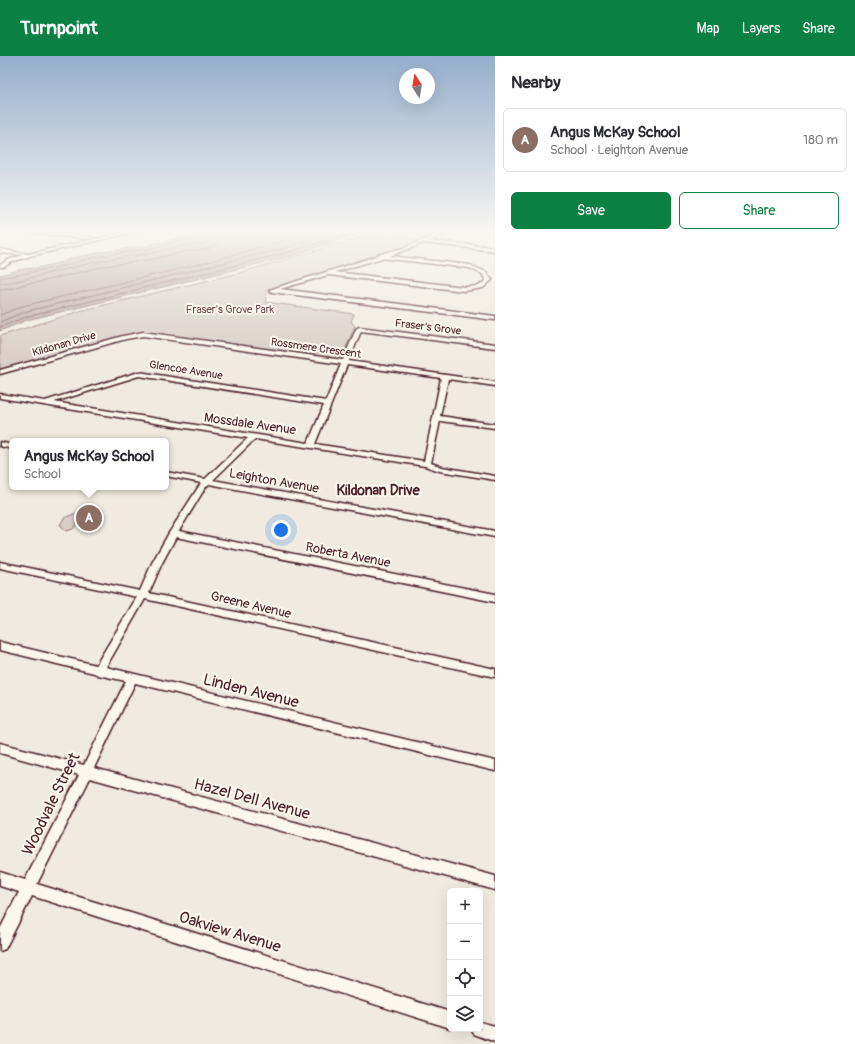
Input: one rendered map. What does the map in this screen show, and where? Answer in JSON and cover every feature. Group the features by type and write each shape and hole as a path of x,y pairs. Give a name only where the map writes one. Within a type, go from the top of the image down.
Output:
{"street":[{"path":"314,277 272,290 495,318"},
{"path":"363,277 460,288 479,288 492,281"},
{"name":"Fraser's Grove","path":"344,362 359,329 495,346"},
{"name":"Rossmere Crescent","path":"134,335 152,334 495,384"},
{"name":"Kildonan Drive","path":"0,372 134,335"},
{"path":"311,445 344,362"},
{"name":"Glencoe Avenue","path":"44,403 139,374 328,403"},
{"path":"427,464 444,376"},
{"name":"Mossdale Avenue","path":"0,396 427,464 440,469 495,478"},
{"path":"437,418 495,426"},
{"path":"98,671 143,595 173,533 189,507 206,482 253,437"},
{"name":"Leighton Avenue","path":"169,475 495,534"},
{"name":"Roberta Avenue","path":"173,533 495,598"},
{"name":"Greene Avenue","path":"0,565 495,673"},
{"name":"Linden Avenue","path":"0,646 98,671 495,766"},
{"name":"Woodvale Street","path":"0,944 132,679"},
{"name":"Hazel Dell Avenue","path":"0,748 495,883"},
{"name":"Oakview Avenue","path":"0,879 447,1019"},
{"path":"483,1030 495,1034"}],"green space":[{"name":"Fraser's Grove Park","path":"222,277 308,277 265,291 267,293 265,302 354,314 351,322 355,326 341,359 153,333 123,335 0,370 0,336 83,310"},
{"path":"76,513 84,516 73,529 67,531 60,525 64,518"}],"water":[{"path":"0,277 204,277 27,320 0,331"}],"place":[{"name":"Angus McKay School","path":"89,518"}],"district":[{"name":"Kildonan Drive","path":"378,490"}]}
